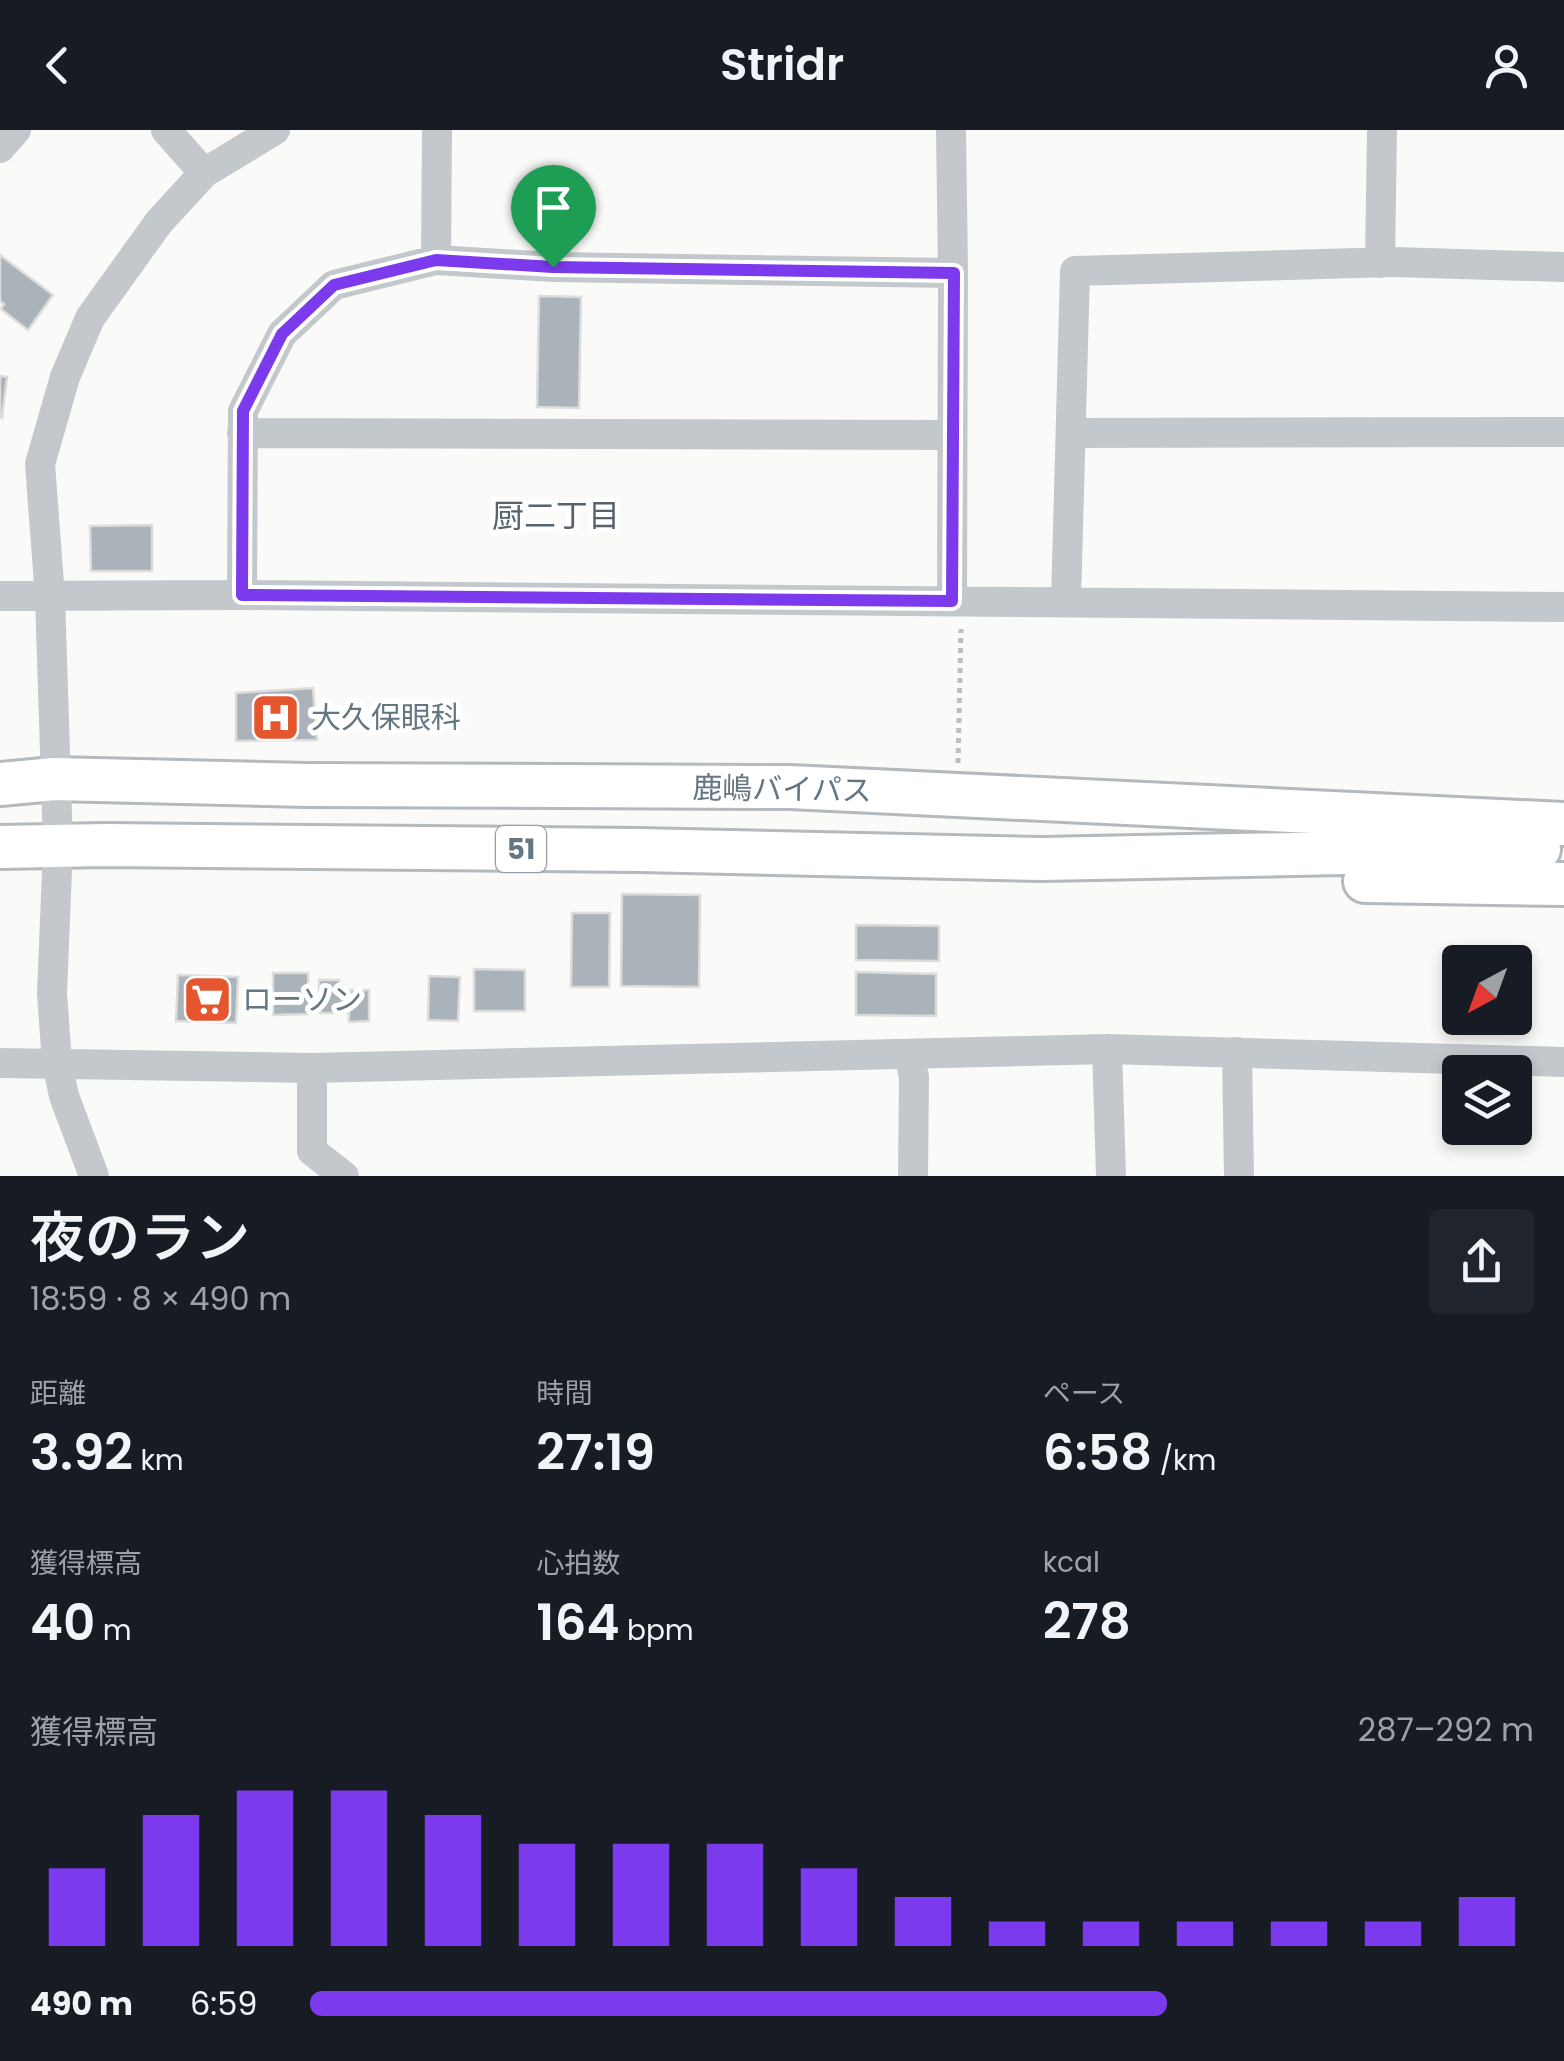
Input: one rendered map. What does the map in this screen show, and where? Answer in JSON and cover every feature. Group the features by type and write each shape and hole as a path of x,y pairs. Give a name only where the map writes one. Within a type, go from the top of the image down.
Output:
{"highway":[{"name":"鹿嶋バイパス","path":"0,784 54,779 790,788 1564,824"},
{"name":"51","path":"790,788 1192,780 1564,797"},
{"name":"51","path":"0,847 639,850 1042,858 1564,847"},
{"name":"51","path":"1042,858 1351,881 1564,884"}],"street":[{"path":"0,148 16,130"},
{"path":"166,130 204,174"},
{"path":"94,1176 64,1096 57,1062 52,994 58,845 50,597 40,464 65,377 90,318 159,222 204,174 276,130"},
{"path":"436,260 437,130"},
{"path":"950,130 956,601"},
{"path":"1380,263 1382,130"},
{"path":"242,595 243,411 282,334 334,285 436,260 553,267 954,273"},
{"path":"1066,602 1075,271 1380,263 1564,266"},
{"path":"242,432 952,434"},
{"path":"1071,433 1564,432"},
{"path":"0,596 1564,607"},
{"path":"0,1062 312,1068 1108,1049 1564,1062"},
{"path":"1108,1049 1111,1176"},
{"path":"1238,1052 1239,1176"},
{"path":"909,1055 914,1077 913,1176"},
{"path":"312,1068 312,1151 344,1176"}],"path":[{"path":"956,601 959,786"}],"building":[{"path":"0,255 53,295 28,330 1,309 4,304 0,301"},
{"path":"539,296 581,297 579,408 537,407"},
{"path":"0,376 7,377 2,418 0,417"},
{"path":"152,525 152,571 91,571 90,526"},
{"name":"大久保眼科","path":"313,688 317,740 236,741 236,693"},
{"path":"622,894 700,895 699,987 621,986"},
{"path":"572,913 610,913 609,987 571,987"},
{"path":"856,925 939,926 939,961 856,960"},
{"path":"474,969 525,970 525,1011 474,1011"},
{"path":"856,972 936,974 936,1016 856,1015"},
{"path":"273,973 308,973 309,1014 273,1015"},
{"name":"ローソン","path":"178,975 238,977 236,1023 176,1021"},
{"path":"429,976 460,977 458,1021 428,1020"},
{"path":"319,980 339,980 339,990 369,990 369,1021 349,1022 349,1013 320,1013"}],"place":[{"name":"大久保眼科","path":"276,717"},
{"name":"ローソン","path":"207,999"}],"district":[{"name":"厨二丁目","path":"556,515"}],"route":[{"path":"436,260 553,267 954,273 952,601 242,595 243,411 282,334 334,285 436,260"}]}
